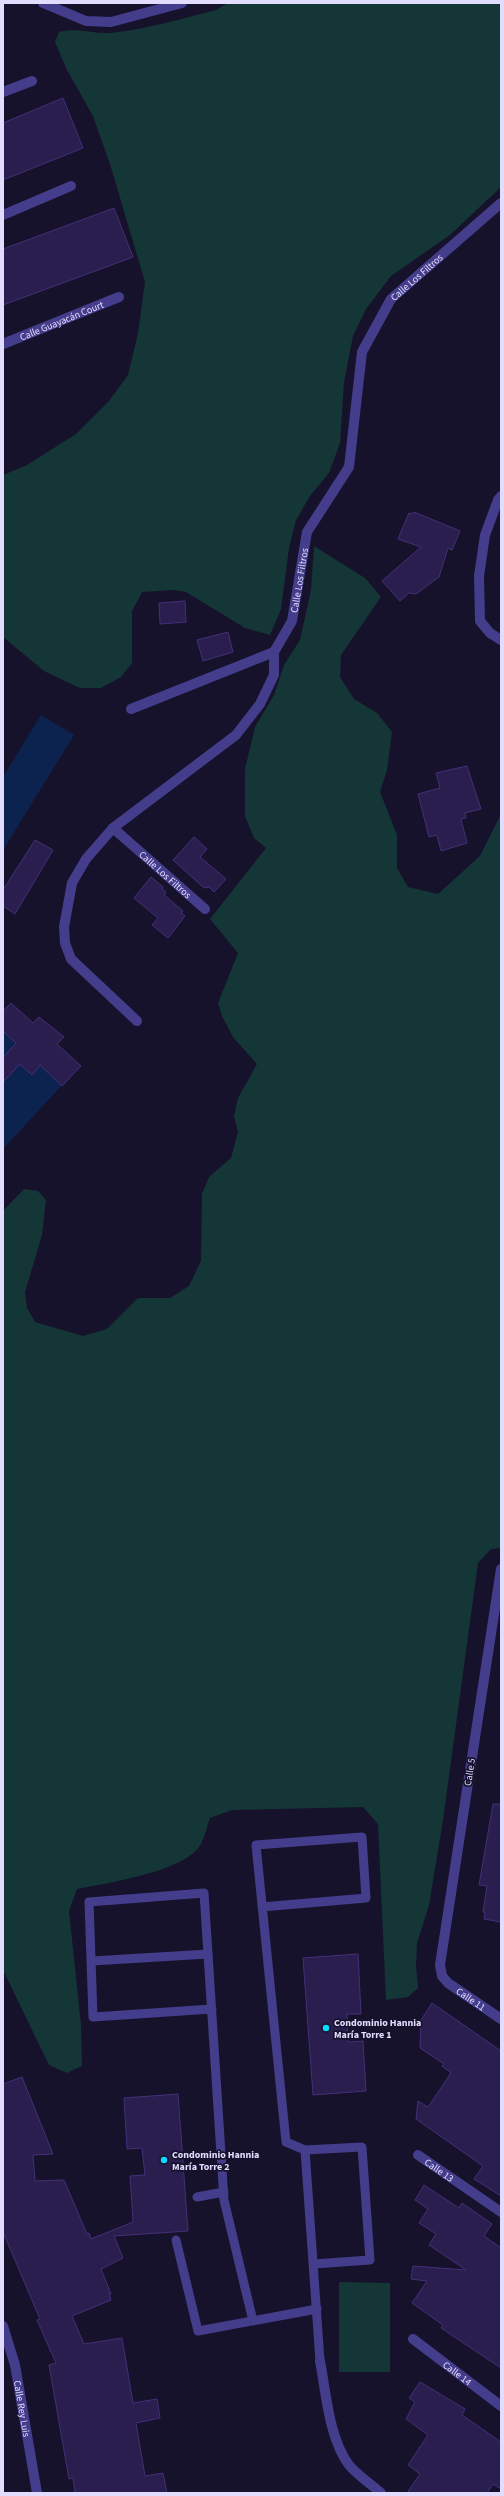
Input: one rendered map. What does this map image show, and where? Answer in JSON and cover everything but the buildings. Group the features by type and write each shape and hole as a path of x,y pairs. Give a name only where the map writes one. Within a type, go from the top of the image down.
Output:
{"street":[{"path":"43,3 86,21 112,22 182,3"},
{"path":"3,92 32,81"},
{"path":"3,215 71,186"},
{"name":"Calle Los Filtros","path":"274,652 292,621 307,532 349,467 362,352 391,299 501,203"},
{"name":"Calle Guayacán Court","path":"3,344 119,297"},
{"path":"501,496 485,534 479,576 480,621 490,633 501,640"},
{"path":"131,708 274,652 274,675 260,704 236,735 113,828 86,859 72,883 64,927 65,943 71,959 137,1021"},
{"name":"Calle Los Filtros","path":"113,828 204,909"},
{"name":"Calle 5","path":"442,1976 440,1965 454,1868 501,1569"},
{"name":"Calle 11","path":"442,1976 448,1983 501,2019"},
{"name":"Calle 13","path":"418,2155 501,2212"},
{"name":"Calle Rey Luis","path":"3,2326 15,2366 37,2493"},
{"name":"Calle 14","path":"413,2339 501,2406"},
{"path":"320,2361 330,2414 340,2451 350,2465 381,2493"}],"lane":[{"path":"262,1907 366,1898 362,1837 256,1845 262,1907 286,2142 305,2150 362,2147 370,2260 314,2264"},
{"path":"212,2009 93,2017 89,1902 204,1893 212,2009 224,2192 253,2321"},
{"path":"92,1961 208,1954"},
{"path":"305,2150 320,2361"},
{"path":"197,2197 224,2192"},
{"path":"176,2240 198,2331 317,2309"}],"green space":[{"path":"228,3 501,3 501,187 450,235 391,276 366,309 353,336 344,382 340,443 329,473 310,496 296,520 289,548 281,609 270,635 245,628 186,592 173,590 142,592 132,611 132,663 121,677 101,688 80,688 44,671 3,637 3,475 27,465 76,434 109,401 128,375 138,333 145,282 110,164 93,116 67,70 55,42 59,32 79,30 111,33 138,29 216,10"},
{"path":"314,546 365,578 381,597 341,655 340,677 354,699 377,713 392,732 387,770 380,792 397,835 397,868 408,887 438,894 480,856 501,814 501,1548 491,1549 478,1563 443,1820 429,1905 417,1943 416,1965 418,1988 408,1997 386,2000 378,1824 363,1807 232,1810 210,1818 199,1847 190,1856 177,1863 160,1870 124,1880 77,1889 69,1911 81,2025 82,2066 67,2073 49,2065 3,1970 3,1211 24,1189 38,1191 46,1200 42,1235 25,1292 27,1308 35,1322 83,1336 107,1329 138,1298 170,1298 189,1286 201,1261 202,1194 209,1177 231,1158 238,1132 234,1116 238,1098 257,1064 233,1037 222,1016 218,1003 238,953 210,919 266,848 254,838 245,816 245,769 255,727 274,695 284,665 300,640 311,590"},
{"path":"339,2282 390,2283 390,2372 339,2372"}],"water":[{"path":"41,715 74,735 3,850 3,777"},
{"path":"3,1026 4,1032 62,1085 3,1149"}],"place":[{"name":"Condominio Hannia María Torre 1","path":"326,2028"},
{"name":"Condominio Hannia María Torre 2","path":"164,2160"}]}
